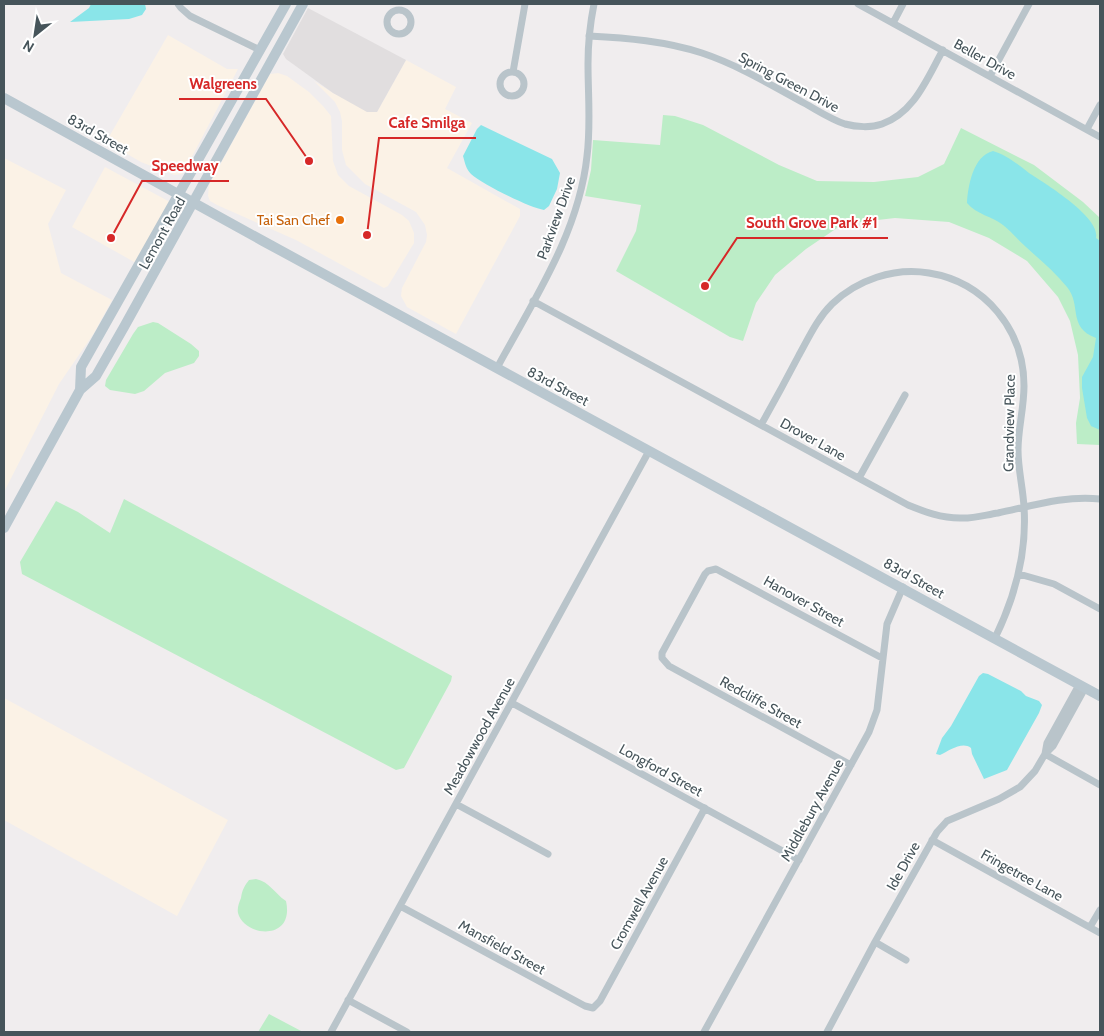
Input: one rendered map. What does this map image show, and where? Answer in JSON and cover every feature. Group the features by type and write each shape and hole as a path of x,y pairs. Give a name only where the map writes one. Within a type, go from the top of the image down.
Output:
{"main road":[{"name":"Lemont Road","path":"80,390 81,366 286,4"},
{"name":"Lemont Road","path":"4,528 80,390 96,376 194,203 303,4"},
{"name":"83rd Street","path":"4,98 178,195 903,587 1100,696"}],"street":[{"path":"178,4 190,16 260,50"},
{"path":"513,72 525,4"},
{"name":"Parkview Drive","path":"497,368 562,245 580,195 585,171 589,124 589,36 594,4"},
{"name":"Beller Drive","path":"858,4 1087,129 1100,138"},
{"path":"893,23 904,4"},
{"path":"990,76 1029,4"},
{"name":"Spring Green Drive","path":"589,36 644,40 698,52 743,70 839,122 863,127 881,125 896,118 908,109 943,50"},
{"path":"1087,129 1100,105"},
{"name":"Grandview Place","path":"761,425 817,322 844,294 866,281 882,274 916,271 946,277 972,289 994,307 1009,327 1021,356 1024,389 1018,449 1024,507 1019,574 996,638"},
{"name":"Drover Lane","path":"533,302 922,511 947,518 962,518 983,516 1072,499 1100,499"},
{"path":"859,478 905,395"},
{"name":"Meadowwood Avenue","path":"331,1032 649,451"},
{"name":"Redcliffe Street","path":"713,569 705,574 663,649 662,658 669,666 851,765"},
{"name":"Hanover Street","path":"713,569 720,570 882,658"},
{"path":"1019,574 1054,584 1100,609"},
{"name":"Middlebury Avenue","path":"704,1032 869,732 877,710 887,624 903,587"},
{"name":"Ide Drive","path":"827,1032 875,942 942,825 972,809 999,799 1020,787 1035,771 1044,754 1047,742 1082,686"},
{"name":"Longford Street","path":"512,703 799,860"},
{"path":"1044,754 1100,785"},
{"path":"456,804 548,854"},
{"name":"Cromwell Avenue","path":"593,1008 600,1001 705,808"},
{"name":"Fringetree Lane","path":"932,840 1100,933"},
{"name":"Mansfield Street","path":"400,906 585,1006 593,1008"},
{"path":"1090,927 1100,910"},
{"path":"875,942 906,960"},
{"path":"348,1000 407,1032"}],"shaded area":[{"path":"308,8 406,60 377,112 367,112 333,93 286,59 283,54"},
{"path":"168,35 227,69 238,69 185,170 182,174 174,175 141,162 106,142"},
{"path":"406,60 456,87 445,109 472,123 447,168 520,209 520,216 456,334 407,307 401,296 402,288 426,242 425,225 416,212 365,184 346,165 342,150 342,121 340,112 335,102 314,81 333,93 377,112"},
{"path":"278,73 287,76 309,92 331,116 333,161 338,175 349,186 402,215 409,221 414,233 414,243 388,286 384,288 296,240 210,201 208,196 209,185 270,74"},
{"path":"4,158 66,190 48,224 61,273 112,300 94,333 59,384 4,492"},
{"path":"105,167 170,202 136,263 72,227"},
{"path":"4,698 228,820 177,916 4,820"}],"green space":[{"path":"663,115 675,116 703,125 779,165 817,181 874,182 918,177 944,164 961,128 1034,165 1083,202 1100,218 1100,445 1077,444 1076,423 1080,398 1078,355 1070,321 1058,297 1027,261 989,238 949,222 895,218 843,224 806,249 775,275 756,303 743,341 730,337 616,271 636,231 641,205 585,196 591,170 593,140 660,145"},
{"path":"153,322 158,323 191,344 199,351 199,356 194,363 165,373 144,391 135,394 110,390 105,386 106,380 133,334 138,327"},
{"path":"124,499 452,676 404,768 396,770 22,574 20,562 56,501 78,512 110,533"},
{"path":"256,879 268,885 286,901 287,914 283,924 276,929 258,931 242,921 238,913 238,905 245,886 249,880"},
{"path":"269,1014 303,1032 258,1032"}],"water":[{"path":"91,4 145,4 146,9 142,15 129,19 70,22 89,8"},
{"path":"481,125 552,159 560,173 557,189 549,206 544,210 506,195 485,184 469,172 463,156"},
{"path":"993,151 1012,160 1070,201 1090,220 1095,230 1096,238 1100,241 1100,430 1091,426 1087,418 1082,388 1082,377 1093,357 1096,338 1081,328 1076,315 1074,301 1067,287 1058,276 1006,227 975,210 967,203 970,180 976,165 986,154"},
{"path":"983,673 1021,691 1026,696 1039,701 1042,705 1007,770 984,779 971,748 960,746 940,755 936,754 942,738 951,726 979,676"}],"place":[{"name":"Walgreens","path":"309,161"},
{"name":"Tai San Chef","path":"340,220"},
{"name":"Cafe Smilga","path":"367,235"},
{"name":"Speedway","path":"111,238"},
{"name":"South Grove Park #1","path":"705,286"}]}
